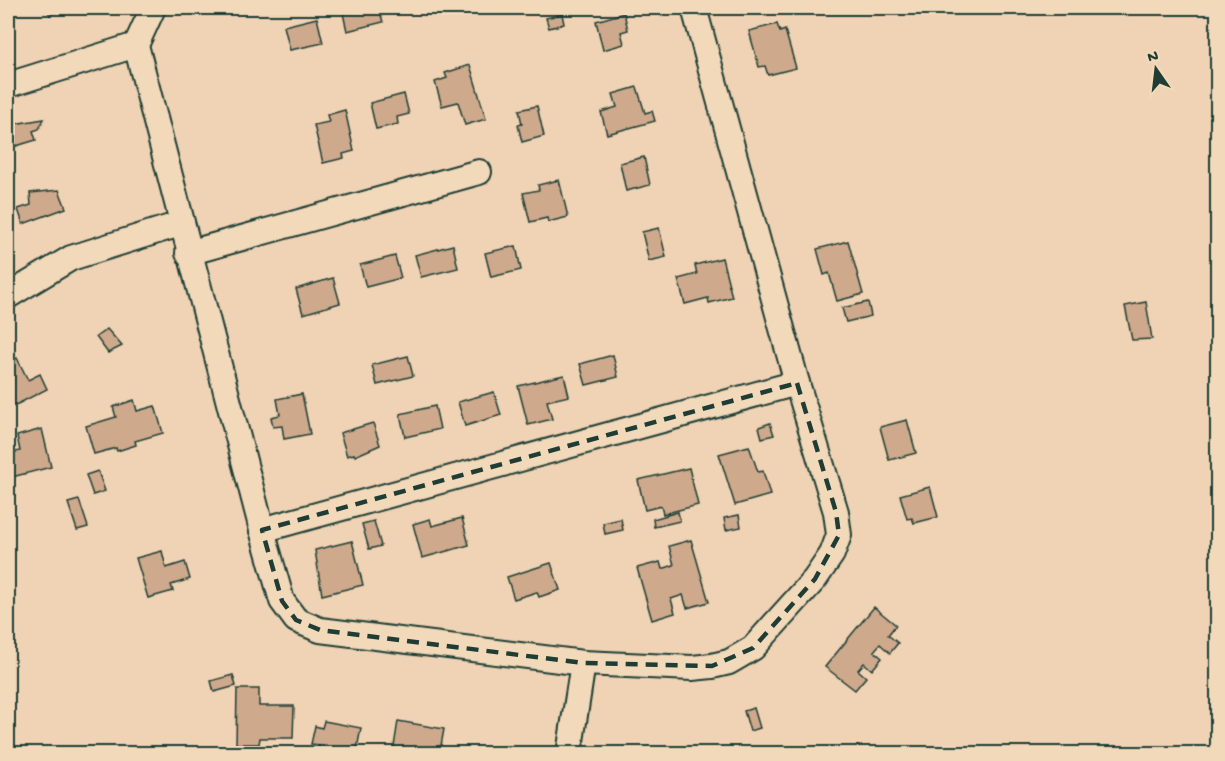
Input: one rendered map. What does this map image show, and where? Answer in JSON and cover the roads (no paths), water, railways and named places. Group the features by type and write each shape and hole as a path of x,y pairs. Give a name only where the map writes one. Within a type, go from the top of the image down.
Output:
{"street":[{"path":"153,8 136,45 180,224 262,530 282,601 296,620 320,630 583,663 692,668 729,662 753,648 815,579 832,554 839,535 836,512 797,383 694,8"},
{"path":"8,85 136,45"},
{"path":"188,253 479,172"},
{"path":"8,296 71,258 180,224"},
{"path":"262,530 797,383"},
{"path":"569,753 583,663"}]}
